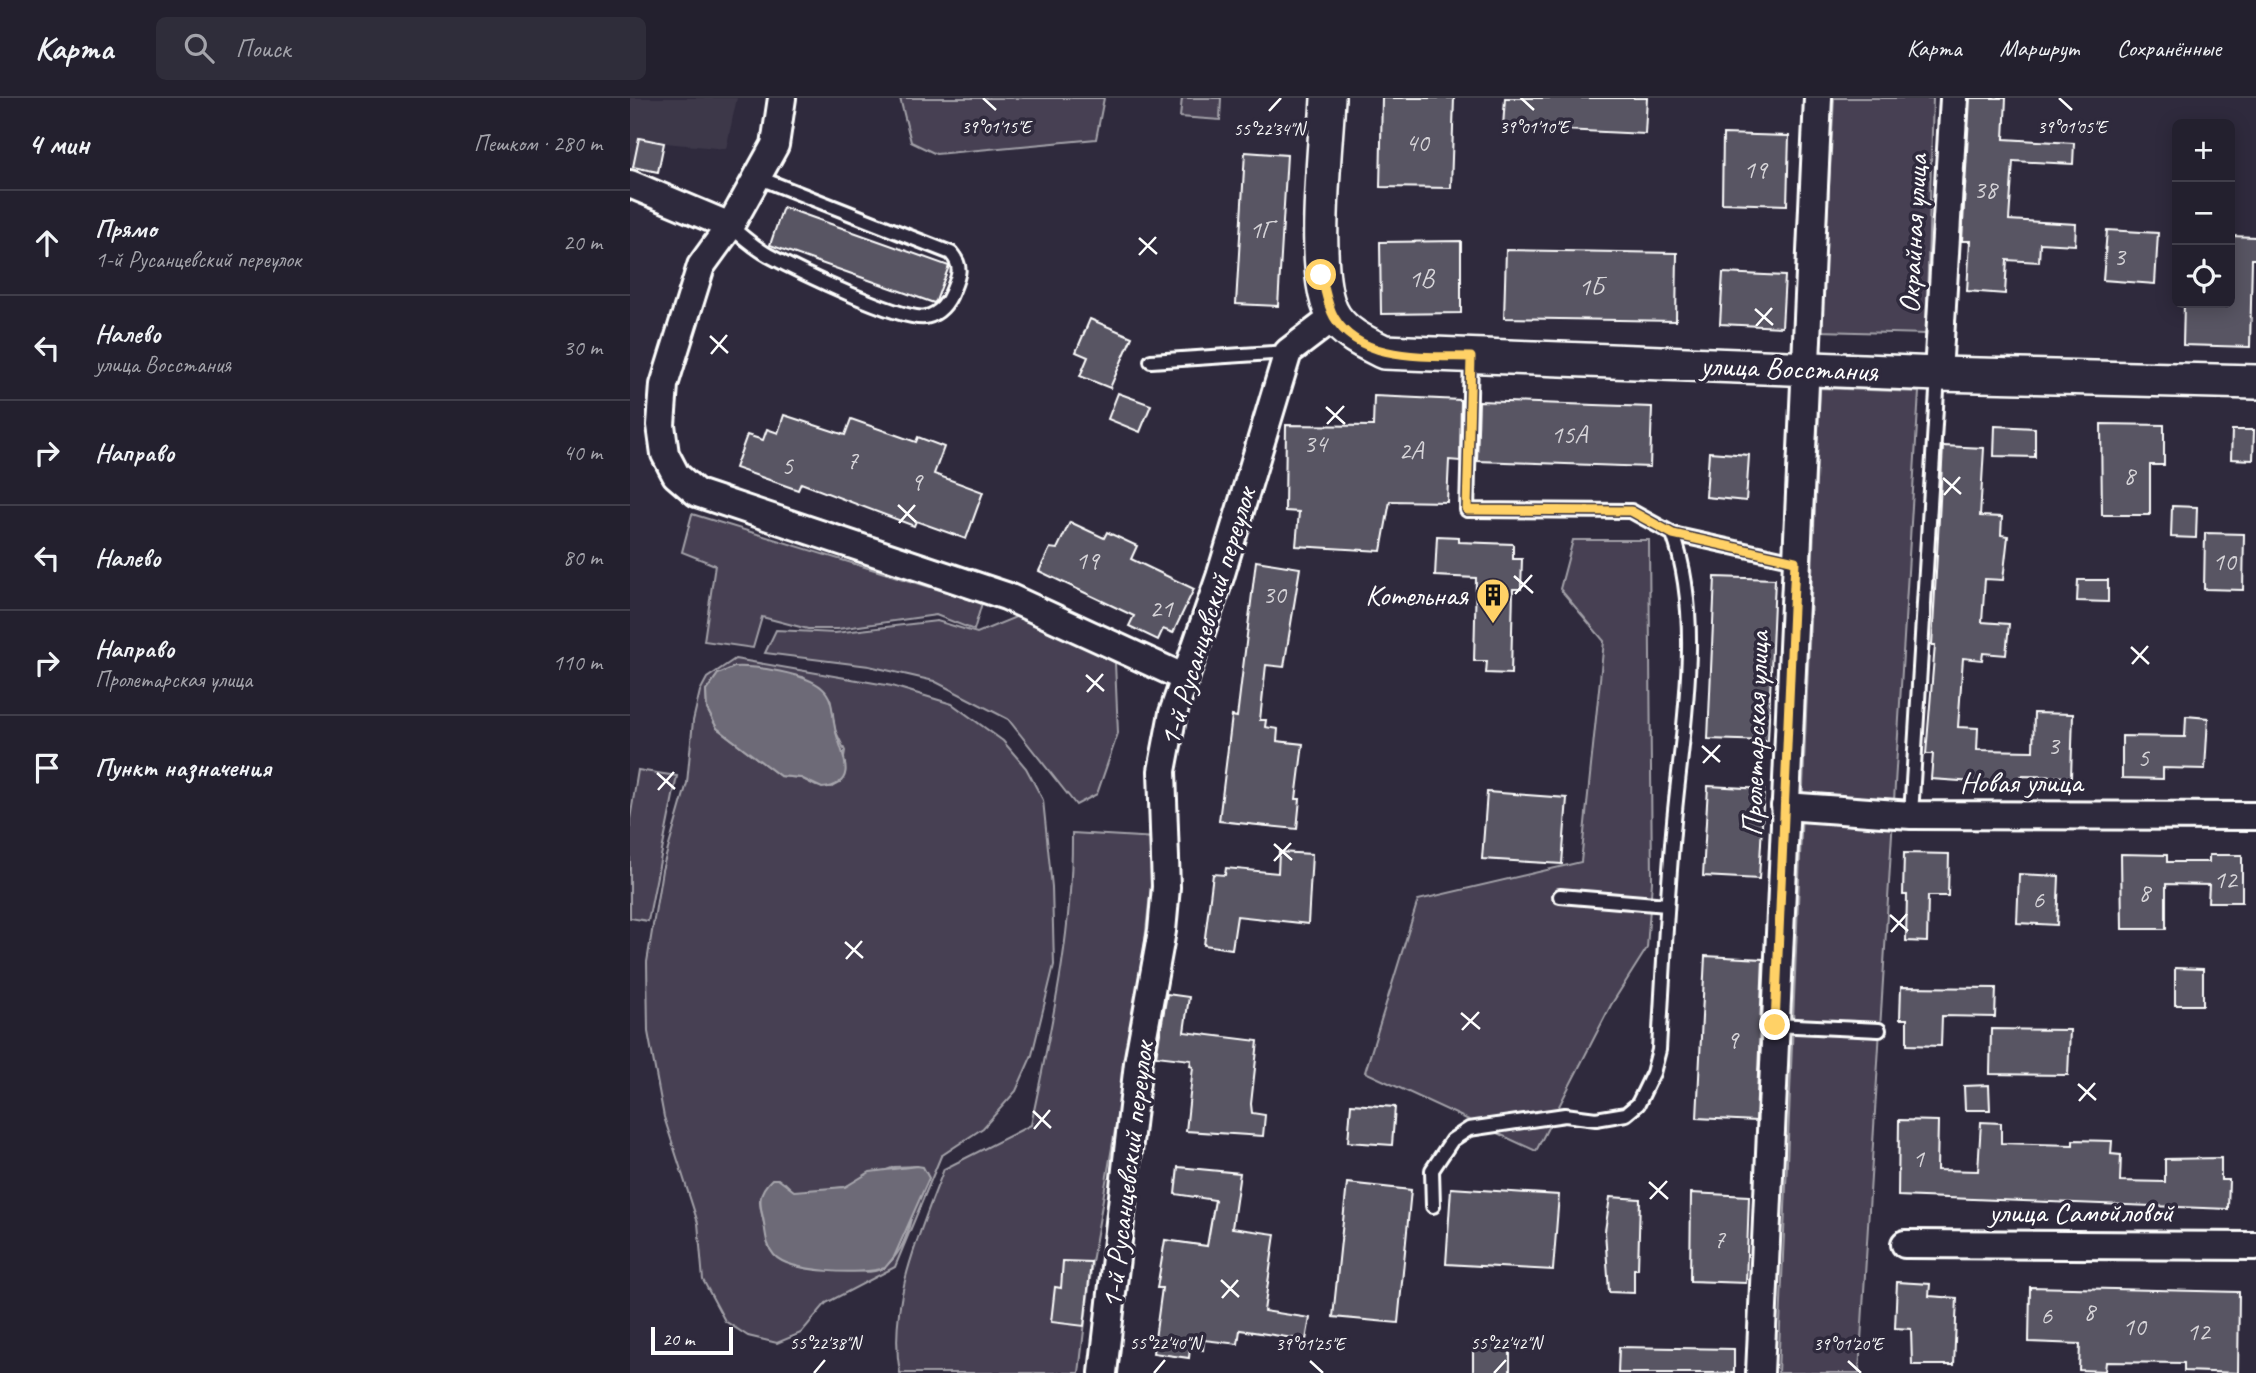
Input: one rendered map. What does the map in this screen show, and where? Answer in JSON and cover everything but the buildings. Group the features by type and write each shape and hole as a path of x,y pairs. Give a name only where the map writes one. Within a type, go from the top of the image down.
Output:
{"street":[{"path":"782,98 775,145 730,226 701,267 664,385 661,425 666,454 687,485 697,493 1006,596 1185,678"},
{"path":"1288,352 1334,317 1321,275 1328,98"},
{"name":"Пролетарская улица","path":"1760,1373 1818,98"},
{"name":"Окрайная улица","path":"1938,374 1954,98"},
{"path":"630,184 730,226"},
{"name":"улица Восстания","path":"1334,317 1354,337 1384,352 1938,374 2256,382"},
{"name":"1-й Русанцевский переулок","path":"1103,1373 1138,1063 1162,930 1166,842 1162,771 1173,713 1220,577 1288,352"},
{"name":"Новая улица","path":"1785,806 1911,815 2256,816"},
{"name":"улица Самойловой","path":"1905,1244 2256,1246"}],"lane":[{"path":"730,226 768,255 901,314 926,317 941,309 951,295 960,270 959,263 951,253 757,177"},
{"path":"1151,361 1288,352"},
{"path":"1471,357 1467,510 1631,511 1673,534 1795,561"},
{"path":"1911,815 1938,374"},
{"path":"1433,1206 1432,1170 1452,1140 1469,1129 1565,1115 1596,1119 1626,1114 1638,1104 1653,1073 1659,1050 1667,905 1689,655 1682,560 1673,534"},
{"path":"1560,896 1667,905"},
{"path":"1775,1025 1879,1030"}],"shaded area":[{"path":"630,98 737,98 726,149 665,143 658,172 630,165"},
{"path":"900,98 1104,98 1096,139 936,154 911,142"},
{"path":"1182,98 1221,98 1220,120 1180,117"},
{"path":"1834,98 1933,98 1926,334 1821,331"},
{"path":"1820,388 1919,392 1859,1373 1778,1373"},
{"path":"692,514 982,603 974,630 936,615 838,629 808,629 762,617 753,648 704,641 715,565 682,552"},
{"path":"1573,540 1649,540 1652,882 1647,948 1611,1005 1536,1151 1365,1072 1418,900 1581,862 1604,641 1560,589"},
{"path":"1023,614 1065,632 1115,663 1118,733 1097,794 1076,805 1008,719 934,681 869,666 765,653 776,630 835,633 937,621 977,633"},
{"path":"735,659 892,686 952,704 1003,741 1026,768 1043,800 1052,887 1054,965 1032,1055 1016,1091 983,1128 941,1156 895,1267 826,1303 801,1333 777,1343 748,1336 725,1321 703,1280 698,1223 664,1117 648,1032 647,962 662,870 687,783 693,721 700,691 707,678","holes":["739,667 803,677 830,699 835,730 845,751 840,781 832,787 816,786 801,778 780,776 717,728 707,709 706,691 718,674","917,1166 907,1232 895,1256 882,1269 866,1272 792,1265 774,1251 768,1240 760,1197 785,1183 793,1191 800,1192 845,1187 894,1167"]},
{"path":"734,667 792,674 814,683 826,692 831,702 845,764 842,780 822,788 801,778 780,776 717,728 707,709 706,691 718,674"},
{"path":"638,770 677,776 648,921 630,918 630,819"},
{"path":"1072,833 1156,838 1140,987 1092,1262 1079,1373 900,1373 897,1347 902,1295 916,1243 944,1169 1031,1125 1065,944"},
{"path":"923,1167 929,1178 894,1257 885,1268 844,1272 810,1269 782,1261 771,1251 760,1202 764,1188 772,1179 778,1179 794,1191 845,1187 870,1172"}],"place":[{"name":"Котельная","path":"1493,625"}],"route":[{"path":"1321,275 1334,317 1354,337 1384,352 1471,357 1467,510 1631,511 1673,534 1795,561 1775,1025"}]}
